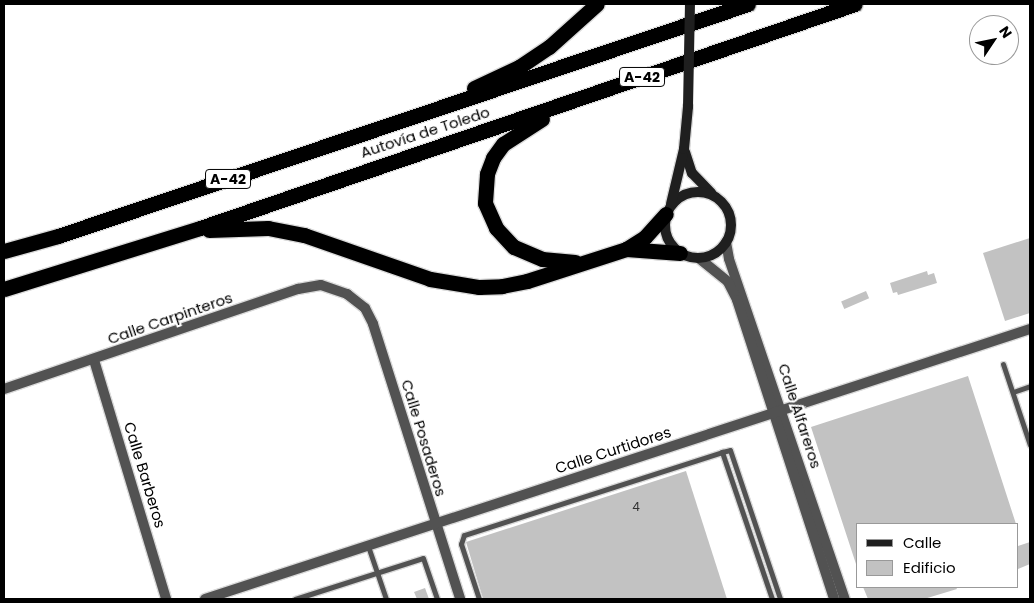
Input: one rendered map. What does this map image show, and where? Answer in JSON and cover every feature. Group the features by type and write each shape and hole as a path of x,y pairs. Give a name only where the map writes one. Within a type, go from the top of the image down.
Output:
{"highway":[{"path":"451,105 460,94 519,68 549,47 597,4"},
{"name":"Autovía de Toledo","path":"4,251 58,236 748,4"},
{"name":"Autovía de Toledo","path":"4,289 200,228 330,181 560,107 855,4"},
{"path":"560,107 504,144 487,174 485,203 496,228 521,250 542,259 584,262"},
{"path":"200,228 213,231 268,228 304,235 430,279 479,286 527,281 626,249 645,237 668,209"},
{"path":"626,249 680,253"}],"street":[{"path":"684,149 692,173 728,211 731,232 726,242 715,254 700,259 680,253 666,236 668,209 684,149 688,107 690,4"},
{"path":"668,209 690,192 713,195"},
{"name":"Calle Alfareros","path":"726,242 729,258 845,599"},
{"name":"Calle Alfareros","path":"700,259 728,282 737,300 772,414 834,599"},
{"name":"Calle Carpinteros","path":"4,389 94,360 298,289 321,285 347,294"},
{"name":"Calle Posaderos","path":"347,294 365,308 373,324 434,524 460,599"},
{"name":"Calle Curtidores","path":"205,599 1030,328"},
{"name":"Calle Barberos","path":"94,360 166,599"}],"lane":[{"path":"1003,364 1030,445"},
{"path":"1013,392 1030,386"},
{"path":"479,599 461,544 464,535 730,450 780,599"},
{"path":"722,452 772,599"},
{"path":"368,546 386,599"},
{"path":"295,599 423,558 437,599"}],"building":[{"path":"1030,238 1030,313 1005,321 983,253"},
{"path":"927,271 928,275 934,273 937,283 898,295 897,292 893,293 890,283"},
{"path":"866,291 869,298 844,309 841,302"},
{"path":"968,376 1016,523 856,523 856,564 811,427"},
{"path":"686,471 727,599 483,599 466,542"},
{"path":"1030,542 1030,564 1019,569 1019,546"},
{"path":"425,588 429,599 417,599 414,592"},
{"path":"863,588 957,589 924,599 868,599"}]}
